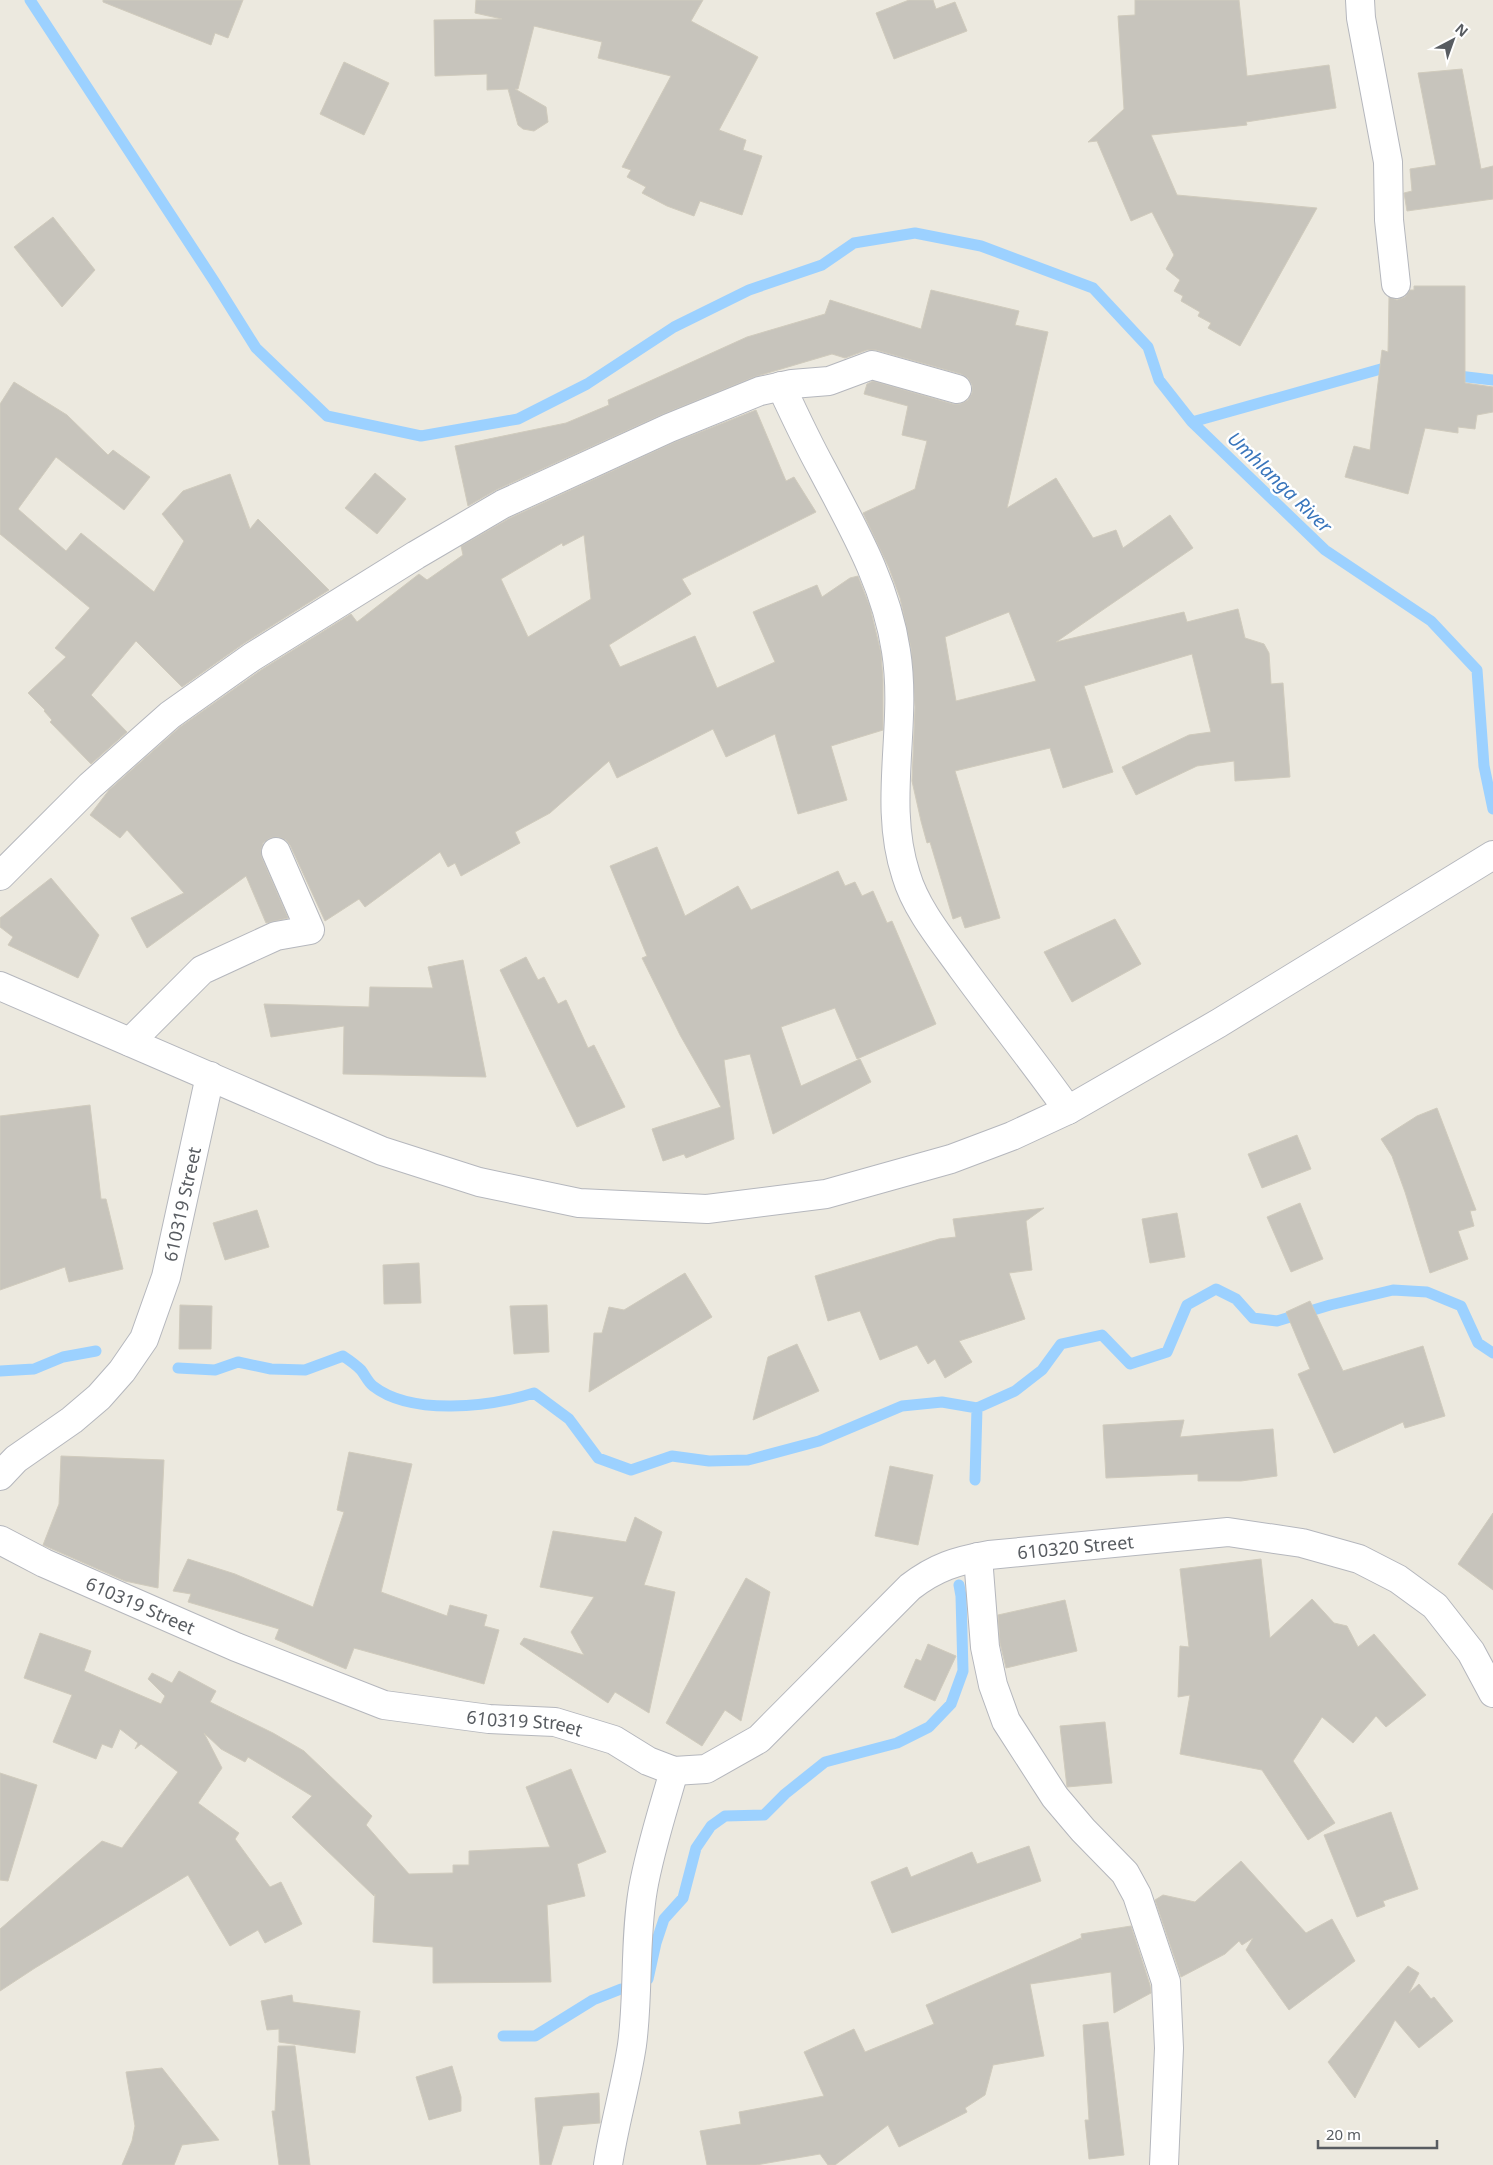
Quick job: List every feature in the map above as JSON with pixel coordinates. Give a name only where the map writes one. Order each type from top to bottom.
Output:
[{"type":"street","points":[[1360,0],[1361,18],[1388,162],[1389,220],[1396,284]]},
{"type":"street","points":[[0,876],[90,786],[170,715],[252,657],[503,504],[669,428],[760,392],[781,386],[828,381],[872,365],[957,389]]},
{"type":"street","points":[[781,386],[866,551],[888,607],[896,652],[901,702],[895,801],[898,844],[906,877],[924,913],[950,952],[1068,1110]]},
{"type":"street","points":[[130,1042],[202,970],[276,936],[310,930],[276,852]]},
{"type":"street","points":[[0,986],[382,1151],[479,1182],[579,1203],[706,1209],[826,1194],[950,1159],[1012,1136],[1068,1110],[1228,1018],[1493,855]]},
{"type":"street","name":"610319 Street","points":[[0,1476],[16,1459],[72,1420],[99,1397],[122,1371],[144,1339],[166,1278],[210,1076]]},
{"type":"street","name":"610320 Street","points":[[674,1771],[706,1769],[759,1738],[910,1588],[930,1572],[958,1560],[978,1557],[1228,1532],[1302,1543],[1359,1559],[1398,1579],[1435,1606],[1471,1652],[1493,1693]]},
{"type":"street","name":"610319 Street","points":[[0,1540],[44,1564],[227,1643],[384,1706],[489,1719],[555,1722],[614,1740],[648,1761],[674,1771]]},
{"type":"street","points":[[978,1557],[985,1647],[993,1685],[1006,1721],[1056,1797],[1083,1830],[1125,1873],[1137,1895],[1166,1982],[1169,2048],[1164,2165]]},
{"type":"street","points":[[608,2165],[632,2046],[638,1986],[639,1928],[643,1890],[653,1843],[674,1771]]},
{"type":"building","points":[[103,0],[243,0],[228,38],[215,33],[211,45],[103,2]]},
{"type":"building","points":[[476,0],[703,0],[691,21],[758,57],[719,130],[746,140],[743,150],[762,156],[742,215],[700,201],[694,216],[667,206],[642,193],[646,187],[627,177],[631,170],[622,167],[671,76],[598,58],[602,42],[534,26],[518,89],[515,89],[546,107],[548,122],[534,131],[523,129],[518,125],[508,89],[487,90],[487,74],[435,76],[434,20],[502,19],[475,13]]},
{"type":"building","points":[[909,0],[933,0],[936,9],[955,2],[967,31],[894,59],[876,13]]},
{"type":"building","points":[[1135,0],[1239,0],[1247,76],[1329,65],[1336,108],[1246,122],[1247,125],[1151,135],[1177,195],[1317,208],[1240,346],[1208,328],[1211,323],[1198,316],[1200,312],[1181,301],[1183,296],[1174,291],[1180,280],[1166,269],[1174,255],[1152,212],[1131,221],[1097,141],[1088,142],[1124,109],[1118,16],[1135,15]]},
{"type":"building","points":[[344,62],[389,83],[364,135],[320,114]]},
{"type":"building","points":[[1462,69],[1481,169],[1493,166],[1493,199],[1407,211],[1404,193],[1412,191],[1410,169],[1436,165],[1418,73]]},
{"type":"building","points":[[53,217],[95,270],[62,307],[14,247]]},
{"type":"building","points":[[1414,286],[1465,286],[1465,383],[1493,387],[1493,412],[1477,415],[1475,429],[1458,427],[1458,433],[1425,428],[1408,494],[1345,477],[1354,446],[1370,450],[1382,350],[1388,352],[1389,297],[1397,300],[1405,297],[1410,290],[1414,290]]},
{"type":"building","points":[[931,290],[1019,311],[1015,325],[1048,332],[1007,508],[1056,478],[1093,538],[1116,530],[1123,548],[1170,515],[1193,548],[1056,642],[1184,612],[1187,622],[1238,609],[1245,638],[1264,644],[1269,653],[1271,684],[1283,683],[1290,777],[1235,781],[1234,761],[1197,766],[1136,795],[1122,767],[1189,735],[1211,732],[1192,654],[1084,686],[1113,772],[1063,788],[1050,748],[955,771],[1000,918],[965,928],[961,916],[953,919],[930,842],[927,843],[921,821],[912,781],[915,707],[911,648],[900,598],[889,568],[863,513],[915,489],[927,441],[902,435],[908,406],[864,394],[867,384],[873,381],[953,404],[960,404],[968,400],[972,393],[972,385],[968,378],[961,374],[876,350],[867,350],[845,358],[832,354],[754,377],[663,414],[496,490],[468,506],[455,446],[566,423],[609,405],[608,400],[747,337],[825,314],[830,300],[921,329]],"holes":[[[1009,612],[1036,681],[956,701],[945,637]]]},
{"type":"building","points":[[14,382],[67,415],[108,455],[113,450],[150,477],[124,510],[56,457],[18,509],[66,551],[81,533],[154,592],[184,541],[162,514],[183,491],[230,474],[250,529],[258,519],[329,590],[243,644],[182,687],[136,641],[91,695],[127,732],[91,764],[50,722],[52,720],[45,710],[28,693],[66,657],[55,648],[90,608],[0,534],[0,404]]},
{"type":"building","points":[[756,410],[786,481],[794,477],[816,512],[682,579],[691,594],[609,645],[620,667],[695,636],[717,688],[775,662],[753,612],[817,585],[822,597],[850,578],[858,576],[870,607],[881,653],[883,730],[831,746],[847,800],[798,814],[775,734],[726,757],[713,729],[617,778],[609,761],[550,813],[515,832],[520,843],[461,876],[455,863],[448,867],[440,852],[365,907],[359,899],[325,921],[290,845],[286,840],[278,837],[270,838],[263,843],[261,850],[262,858],[288,918],[266,923],[246,876],[147,948],[131,918],[184,893],[127,830],[120,838],[90,815],[109,790],[180,727],[261,670],[351,614],[357,622],[419,574],[427,580],[463,555],[461,546],[510,518],[675,442]],"holes":[[[584,535],[591,599],[528,637],[501,579],[562,543],[563,546]]]},
{"type":"building","points":[[375,473],[406,499],[377,534],[345,508]]},
{"type":"building","points":[[657,847],[685,916],[738,886],[751,910],[838,871],[845,886],[855,882],[862,896],[873,891],[887,923],[892,921],[936,1024],[857,1059],[835,1008],[781,1027],[801,1086],[860,1059],[871,1082],[773,1134],[750,1054],[724,1060],[734,1139],[686,1158],[684,1154],[663,1161],[652,1129],[721,1107],[680,1035],[642,958],[647,956],[610,866]]},
{"type":"building","points":[[51,878],[99,935],[78,978],[8,945],[13,937],[0,927],[0,918]]},
{"type":"building","points":[[1115,919],[1141,964],[1072,1002],[1044,952]]},
{"type":"building","points":[[526,957],[538,980],[544,977],[558,1004],[566,1000],[588,1048],[594,1045],[625,1107],[577,1127],[500,970]]},
{"type":"building","points":[[463,960],[486,1077],[343,1074],[344,1026],[271,1037],[264,1004],[369,1007],[370,987],[433,988],[428,967]]},
{"type":"building","points":[[90,1105],[101,1199],[106,1199],[123,1269],[69,1282],[65,1267],[0,1290],[0,1116]]},
{"type":"building","points":[[1437,1108],[1476,1210],[1470,1211],[1474,1226],[1458,1231],[1468,1259],[1430,1273],[1392,1156],[1381,1139],[1417,1116]]},
{"type":"building","points":[[1297,1135],[1311,1169],[1262,1188],[1248,1154]]},
{"type":"building","points":[[1300,1203],[1323,1259],[1291,1272],[1267,1217]]},
{"type":"building","points":[[1044,1208],[1026,1221],[1032,1270],[1009,1273],[1025,1319],[959,1341],[972,1362],[945,1378],[935,1359],[928,1364],[917,1345],[880,1360],[860,1311],[828,1321],[815,1276],[939,1239],[956,1237],[953,1219]]},
{"type":"building","points":[[257,1210],[269,1247],[225,1260],[213,1223]]},
{"type":"building","points":[[1177,1213],[1185,1257],[1150,1263],[1142,1219]]},
{"type":"building","points":[[419,1263],[421,1303],[384,1304],[383,1265]]},
{"type":"building","points":[[685,1273],[712,1317],[589,1392],[594,1333],[602,1333],[609,1307],[624,1310]]},
{"type":"building","points":[[1310,1301],[1343,1371],[1423,1346],[1445,1416],[1405,1428],[1403,1422],[1334,1453],[1298,1374],[1310,1369],[1286,1312]]},
{"type":"building","points":[[180,1305],[212,1306],[211,1349],[179,1349]]},
{"type":"building","points":[[547,1305],[549,1352],[514,1354],[510,1306]]},
{"type":"building","points":[[797,1344],[819,1391],[753,1420],[768,1357]]},
{"type":"building","points":[[1184,1420],[1180,1437],[1273,1429],[1277,1476],[1241,1481],[1198,1481],[1198,1474],[1106,1478],[1103,1425]]},
{"type":"building","points":[[349,1452],[412,1464],[381,1592],[447,1616],[450,1605],[487,1615],[484,1626],[499,1630],[484,1684],[354,1648],[346,1669],[275,1639],[279,1629],[188,1602],[191,1594],[173,1591],[188,1559],[235,1574],[313,1607],[344,1512],[337,1510]]},
{"type":"building","points":[[61,1456],[164,1460],[158,1588],[125,1581],[43,1545],[59,1504]]},
{"type":"building","points":[[890,1466],[933,1475],[918,1545],[875,1536]]},
{"type":"building","points":[[1493,1513],[1493,1590],[1458,1564]]},
{"type":"building","points":[[635,1517],[662,1532],[644,1585],[675,1592],[649,1713],[615,1692],[608,1703],[520,1644],[524,1638],[584,1655],[571,1632],[594,1597],[540,1587],[553,1531],[626,1542]]},
{"type":"building","points":[[1261,1559],[1270,1638],[1312,1599],[1334,1623],[1347,1626],[1358,1647],[1374,1634],[1426,1695],[1386,1727],[1376,1716],[1353,1743],[1322,1717],[1293,1761],[1335,1823],[1308,1840],[1262,1770],[1180,1754],[1190,1695],[1178,1697],[1180,1646],[1189,1647],[1180,1569]]},
{"type":"building","points":[[746,1578],[770,1592],[741,1721],[725,1710],[702,1746],[666,1723]]},
{"type":"building","points":[[1065,1600],[1077,1651],[1006,1668],[1000,1643],[998,1615]]},
{"type":"building","points":[[40,1633],[91,1651],[84,1671],[161,1704],[165,1696],[148,1679],[152,1673],[172,1683],[179,1671],[216,1691],[210,1702],[273,1733],[304,1751],[372,1816],[366,1825],[409,1874],[453,1873],[453,1865],[469,1865],[469,1851],[550,1847],[526,1787],[571,1769],[606,1852],[577,1864],[585,1896],[547,1905],[551,1982],[433,1983],[433,1947],[373,1942],[375,1894],[374,1896],[292,1817],[312,1796],[248,1757],[245,1762],[221,1749],[204,1733],[222,1768],[198,1803],[239,1833],[235,1839],[270,1887],[281,1882],[302,1924],[265,1943],[258,1930],[230,1946],[188,1875],[0,1991],[0,1929],[102,1841],[122,1848],[178,1772],[141,1744],[135,1749],[138,1743],[120,1729],[112,1748],[102,1744],[96,1759],[53,1742],[72,1695],[24,1678]]},
{"type":"building","points":[[928,1644],[956,1656],[935,1701],[904,1687],[916,1659],[921,1661]]},
{"type":"building","points":[[1105,1722],[1112,1783],[1067,1787],[1060,1726]]},
{"type":"building","points":[[0,1773],[37,1785],[8,1881],[0,1880]]},
{"type":"building","points":[[1391,1812],[1418,1889],[1383,1901],[1385,1906],[1357,1917],[1324,1835]]},
{"type":"building","points":[[1029,1846],[1041,1881],[892,1933],[871,1882],[907,1867],[911,1877],[972,1852],[977,1864]]},
{"type":"building","points":[[1241,1861],[1306,1933],[1332,1919],[1355,1961],[1289,2010],[1246,1950],[1253,1938],[1242,1945],[1239,1941],[1225,1954],[1181,1977],[1155,1900],[1163,1895],[1195,1902]]},
{"type":"building","points":[[1131,1926],[1151,1993],[1114,2013],[1111,1972],[1030,1984],[1044,2056],[993,2065],[985,2095],[965,2108],[967,2112],[899,2147],[888,2125],[835,2165],[828,2165],[820,2154],[756,2165],[707,2165],[700,2131],[741,2124],[739,2112],[824,2096],[804,2052],[854,2029],[865,2052],[934,2024],[926,2005],[1081,1938],[1082,1940],[1081,1934]]},
{"type":"building","points":[[1408,1966],[1419,1973],[1409,1993],[1419,1984],[1431,1999],[1434,1997],[1453,2021],[1419,2048],[1395,2020],[1355,2098],[1328,2062]]},
{"type":"building","points":[[292,1995],[293,2002],[360,2011],[355,2053],[279,2042],[279,2029],[267,2030],[261,2001]]},
{"type":"building","points":[[1108,2022],[1124,2155],[1089,2159],[1085,2120],[1089,2120],[1083,2025]]},
{"type":"building","points":[[278,2046],[295,2046],[310,2165],[279,2165],[272,2111],[275,2111]]},
{"type":"building","points":[[452,2066],[461,2097],[461,2111],[429,2120],[416,2077]]},
{"type":"building","points":[[162,2068],[219,2140],[182,2145],[174,2165],[122,2165],[132,2141],[135,2126],[126,2072]]},
{"type":"building","points":[[599,2093],[600,2123],[563,2126],[551,2165],[540,2165],[535,2098]]},
{"type":"waterway","points":[[30,0],[256,348],[327,416],[421,436],[518,419],[587,384],[674,327],[749,290],[822,265],[854,243],[915,233],[981,246],[1093,288],[1148,347],[1159,380],[1192,422]]},
{"type":"waterway","name":"Umhlanga River","points":[[1395,368],[1388,367],[1192,422],[1325,550],[1431,621],[1477,670],[1484,766],[1493,809]]},
{"type":"waterway","name":"Umhlanga River","points":[[1450,375],[1493,380]]},
{"type":"waterway","points":[[178,1368],[215,1370],[238,1362],[271,1369],[305,1370],[343,1356],[361,1370],[373,1386],[389,1395],[408,1402],[429,1405],[474,1405],[534,1393],[569,1419],[598,1458],[631,1470],[672,1456],[709,1461],[748,1460],[819,1441],[902,1406],[942,1402],[977,1408],[1015,1391],[1042,1370],[1061,1344],[1102,1335],[1130,1364],[1167,1352],[1187,1305],[1216,1289],[1236,1299],[1253,1318],[1277,1321],[1330,1305],[1393,1290],[1427,1292],[1461,1306],[1478,1343],[1493,1353]]},
{"type":"waterway","points":[[0,1371],[34,1369],[63,1357],[96,1351]]},
{"type":"waterway","points":[[975,1480],[977,1408]]},
{"type":"waterway","points":[[648,1979],[656,1943],[664,1919],[683,1898],[696,1848],[711,1826],[725,1816],[764,1815],[785,1794],[825,1762],[897,1743],[929,1727],[951,1704],[963,1671],[959,1585]]},
{"type":"waterway","points":[[503,2036],[535,2036],[593,2000],[621,1989]]}]
